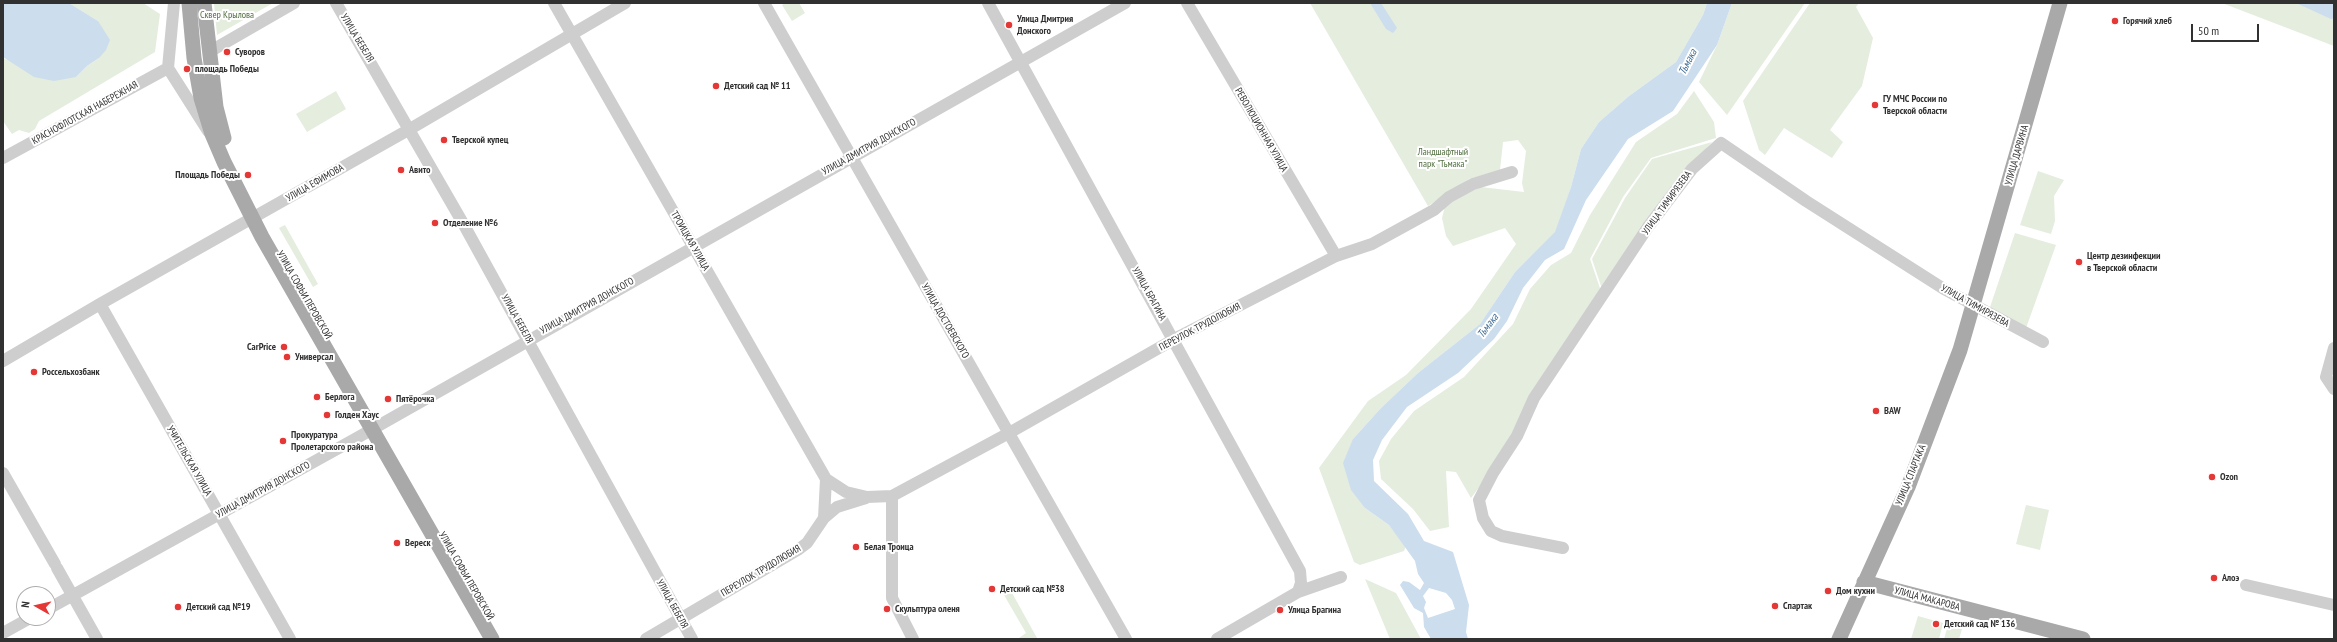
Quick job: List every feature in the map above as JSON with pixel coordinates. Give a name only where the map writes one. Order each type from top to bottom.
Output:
[{"type":"main road","points":[[189,3],[197,78],[211,114]]},
{"type":"main road","points":[[204,3],[209,52],[211,114]]},
{"type":"main road","name":"УЛИЦА ДАРВИНА","points":[[1974,306],[2060,3]]},
{"type":"main road","points":[[192,41],[200,50],[209,52]]},
{"type":"main road","name":"УЛИЦА СОФЬИ ПЕРОВСКОЙ","points":[[211,114],[216,144],[492,639]]},
{"type":"main road","name":"УЛИЦА СОФЬИ ПЕРОВСКОЙ","points":[[211,114],[255,216]]},
{"type":"main road","name":"УЛИЦА СПАРТАКА","points":[[1839,639],[1908,487],[1974,306]]},
{"type":"main road","name":"УЛИЦА СОФЬИ ПЕРОВСКОЙ","points":[[374,427],[502,639]]},
{"type":"main road","name":"УЛИЦА МАКАРОВА","points":[[1864,582],[2084,639]]},
{"type":"street","points":[[174,3],[168,68],[216,144]]},
{"type":"street","points":[[209,52],[294,3]]},
{"type":"street","name":"УЛИЦА БЕБЕЛЯ","points":[[336,3],[410,129],[692,639]]},
{"type":"street","name":"ТРОИЦКАЯ УЛИЦА","points":[[554,3],[826,479],[846,492],[867,497],[892,496]]},
{"type":"street","name":"УЛИЦА ЕФИМОВА","points":[[3,361],[100,304],[410,129],[625,3]]},
{"type":"street","name":"УЛИЦА ДОСТОЕВСКОГО","points":[[764,3],[1126,639]]},
{"type":"street","name":"УЛИЦА БРАГИНА","points":[[988,3],[1299,569],[1302,579],[1299,590]]},
{"type":"street","name":"УЛИЦА ДМИТРИЯ ДОНСКОГО","points":[[56,604],[374,427],[1125,3]]},
{"type":"street","name":"РЕВОЛЮЦИОННАЯ УЛИЦА","points":[[1187,3],[1336,256]]},
{"type":"street","name":"КРАСНОФЛОТСКАЯ НАБЕРЕЖНАЯ","points":[[3,158],[168,68]]},
{"type":"street","name":"УЛИЦА ТИМИРЯЗЕВА","points":[[1563,548],[1502,536],[1491,531],[1483,518],[1479,500],[1493,473],[1516,436],[1534,398],[1648,227],[1692,169],[1721,143],[1806,201],[1974,306],[2043,342]]},
{"type":"street","name":"ПЕРЕУЛОК ТРУДОЛЮБИЯ","points":[[892,496],[1009,433],[1174,340],[1336,256],[1372,244],[1434,210],[1449,197],[1473,184],[1512,172]]},
{"type":"street","name":"УЧИТЕЛЬСКАЯ УЛИЦА","points":[[100,304],[290,639]]},
{"type":"street","points":[[2334,348],[2326,377],[2334,389]]},
{"type":"street","points":[[3,473],[97,639]]},
{"type":"street","points":[[824,518],[826,479]]},
{"type":"street","points":[[892,496],[892,598],[913,639]]},
{"type":"street","name":"ПЕРЕУЛОК ТРУДОЛЮБИЯ","points":[[646,639],[808,543],[824,518],[837,506],[867,497]]},
{"type":"street","points":[[1217,639],[1299,590],[1341,577]]},
{"type":"street","points":[[2246,586],[2334,605]]},
{"type":"street","points":[[3,633],[16,626]]},
{"type":"green space","points":[[69,3],[143,3],[160,14],[155,52],[39,121],[35,129],[29,133],[19,130],[12,134],[3,121],[3,57],[5,59],[76,77],[87,66],[99,58],[98,21]]},
{"type":"green space","name":"Сквер Крылова","points":[[214,3],[273,3],[217,35]]},
{"type":"green space","points":[[785,3],[799,3],[805,13],[792,21],[782,5]]},
{"type":"green space","name":"Ландшафтный парк \"Тьмака\"","points":[[1310,3],[1707,3],[1703,15],[1676,62],[1629,96],[1599,122],[1581,149],[1571,187],[1556,232],[1515,272],[1480,324],[1418,373],[1381,408],[1353,439],[1365,508],[1389,525],[1406,546],[1404,551],[1360,565],[1354,562],[1319,468],[1368,401],[1406,375],[1471,309],[1516,244],[1505,228],[1453,246],[1446,236],[1442,218],[1445,206],[1453,199],[1481,187],[1524,192],[1522,183],[1526,151],[1518,140],[1503,142],[1500,170],[1469,179],[1428,206]]},
{"type":"green space","points":[[1732,3],[1805,3],[1727,115],[1699,82],[1717,45]]},
{"type":"green space","points":[[1810,3],[1859,3],[1856,7],[1873,38],[1862,86],[1830,130],[1843,142],[1832,158],[1784,128],[1765,155],[1759,150],[1743,101]]},
{"type":"green space","points":[[2222,3],[2334,3],[2334,46],[2235,8]]},
{"type":"green space","points":[[336,91],[346,109],[307,132],[296,114]]},
{"type":"green space","points":[[1694,91],[1714,122],[1716,138],[1651,158],[1623,197],[1590,259],[1602,294],[1490,473],[1471,498],[1456,472],[1446,471],[1449,527],[1430,531],[1413,509],[1381,479],[1379,461],[1391,439],[1414,411],[1464,377],[1513,324],[1530,289],[1551,265],[1571,253],[1590,215],[1636,142],[1677,114]]},
{"type":"green space","points":[[1712,142],[1673,187],[1603,292],[1592,259],[1625,198],[1652,159]]},
{"type":"green space","points":[[2038,171],[2064,180],[2054,196],[2055,221],[2051,234],[2020,225]]},
{"type":"green space","points":[[285,225],[318,284],[313,287],[279,228]]},
{"type":"green space","points":[[2015,233],[2056,245],[2026,328],[1989,310]]},
{"type":"green space","points":[[2026,505],[2049,510],[2040,550],[2016,544]]},
{"type":"green space","points":[[1365,579],[1396,593],[1421,639],[1390,639]]},
{"type":"green space","points":[[1011,591],[1037,638],[1036,639],[1019,638],[1026,633],[1004,595]]},
{"type":"green space","points":[[1918,616],[1943,623],[1939,639],[1911,639]]},
{"type":"green space","points":[[1948,625],[1962,629],[1959,639],[1944,639]]},
{"type":"water","points":[[3,3],[69,3],[98,21],[110,40],[106,50],[99,58],[87,66],[76,77],[54,81],[34,77],[3,57]]},
{"type":"water","points":[[1370,3],[1381,3],[1397,28],[1393,33],[1386,29]]},
{"type":"water","name":"Тьмака","points":[[1707,3],[1732,3],[1717,45],[1673,111],[1628,139],[1586,200],[1564,249],[1545,260],[1523,288],[1507,321],[1494,339],[1458,373],[1407,407],[1382,440],[1373,460],[1374,481],[1408,514],[1424,541],[1453,552],[1469,605],[1466,632],[1468,639],[1431,639],[1424,627],[1423,613],[1414,608],[1400,585],[1403,581],[1409,582],[1420,590],[1424,583],[1418,574],[1415,561],[1389,525],[1365,508],[1351,490],[1343,463],[1353,439],[1381,408],[1418,373],[1480,324],[1515,272],[1555,232],[1571,187],[1581,149],[1599,122],[1629,96],[1676,62],[1703,15]],"holes":[[[1429,588],[1446,593],[1452,600],[1455,609],[1428,618],[1424,608],[1426,602],[1423,596]]]},
{"type":"water","points":[[2296,3],[2334,3],[2334,18],[2331,19]]},
{"type":"place","name":"Горячий хлеб","points":[[2115,21]]},
{"type":"place","name":"Улица Дмитрия Донского","points":[[1009,25]]},
{"type":"place","name":"Суворов","points":[[227,52]]},
{"type":"place","name":"площадь Победы","points":[[187,69]]},
{"type":"place","name":"Детский сад № 11","points":[[716,86]]},
{"type":"place","name":"ГУ МЧС России по Тверской области","points":[[1875,105]]},
{"type":"place","name":"Тверской купец","points":[[444,140]]},
{"type":"place","name":"Авито","points":[[401,170]]},
{"type":"place","name":"Площадь Победы","points":[[248,175]]},
{"type":"place","name":"Отделение №6","points":[[435,223]]},
{"type":"place","name":"Центр дезинфекции в Тверской области","points":[[2079,262]]},
{"type":"place","name":"CarPrice","points":[[284,347]]},
{"type":"place","name":"Универсал","points":[[287,357]]},
{"type":"place","name":"Россельхозбанк","points":[[34,372]]},
{"type":"place","name":"Берлога","points":[[317,397]]},
{"type":"place","name":"Пятёрочка","points":[[388,399]]},
{"type":"place","name":"BAW","points":[[1876,411]]},
{"type":"place","name":"Голден Хаус","points":[[327,415]]},
{"type":"place","name":"Прокуратура Пролетарского района","points":[[283,441]]},
{"type":"place","name":"Ozon","points":[[2212,477]]},
{"type":"place","name":"Вереск","points":[[397,543]]},
{"type":"place","name":"Белая Троица","points":[[856,547]]},
{"type":"place","name":"Алоэ","points":[[2214,578]]},
{"type":"place","name":"Детский сад №38","points":[[992,589]]},
{"type":"place","name":"Дом кухни","points":[[1828,591]]},
{"type":"place","name":"Спартак","points":[[1775,606]]},
{"type":"place","name":"Детский сад №19","points":[[178,607]]},
{"type":"place","name":"Скульптура оленя","points":[[887,609]]},
{"type":"place","name":"Улица Брагина","points":[[1280,610]]},
{"type":"place","name":"Детский сад № 136","points":[[1936,624]]}]
